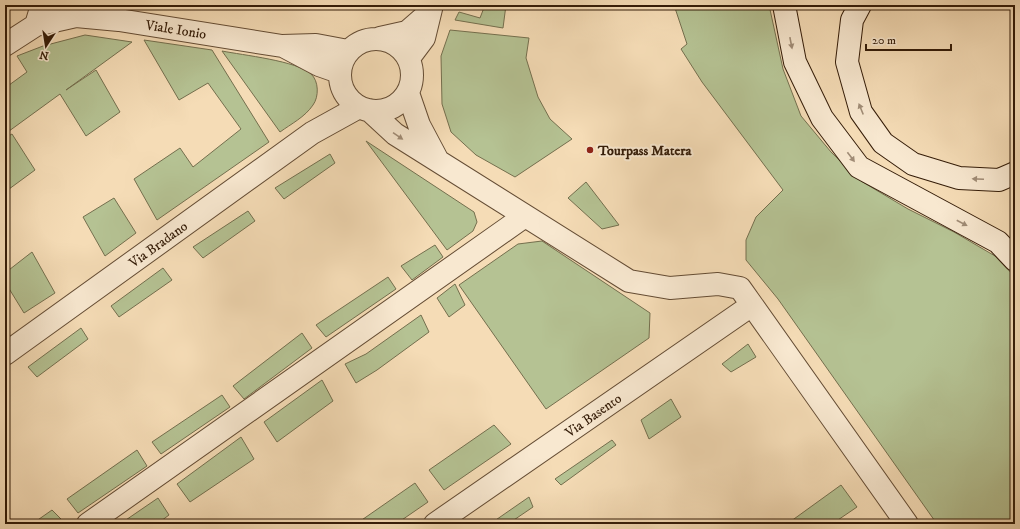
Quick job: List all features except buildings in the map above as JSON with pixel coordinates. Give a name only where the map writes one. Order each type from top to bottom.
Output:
[{"type":"street","points":[[784,5],[795,62],[822,118],[859,167],[998,242],[1015,260]]},
{"type":"street","points":[[860,5],[852,20],[847,62],[861,112],[883,143],[913,164],[959,178],[999,180],[1015,173]]},
{"type":"street","points":[[431,9],[407,32],[380,38],[367,39],[356,44],[348,51],[342,61],[339,72],[340,84],[358,104],[395,134],[630,281],[670,288],[718,284],[740,288],[907,524]]},
{"type":"street","points":[[409,58],[424,38],[431,9]]},
{"type":"street","name":"Viale Ionio","points":[[5,45],[39,15],[76,16],[119,20],[282,46],[316,44],[348,51]]},
{"type":"street","points":[[358,104],[380,111],[391,108],[401,102],[408,93],[412,82],[412,70],[409,58],[402,48],[391,41],[380,38]]},
{"type":"street","name":"Viale Ionio","points":[[282,46],[319,65],[339,72]]},
{"type":"street","points":[[408,93],[419,124],[437,159]]},
{"type":"street","name":"Via Bradano","points":[[5,354],[312,133],[358,104]]},
{"type":"street","points":[[88,524],[525,216]]},
{"type":"street","name":"Via Basento","points":[[435,524],[752,305]]},
{"type":"green space","points":[[485,5],[506,5],[503,28],[455,20],[459,12],[480,18]]},
{"type":"green space","points":[[674,5],[769,5],[783,69],[801,116],[831,152],[861,181],[908,209],[954,232],[995,256],[1015,277],[1015,524],[937,524],[778,299],[746,260],[746,240],[756,217],[783,190],[702,82],[681,49],[687,44]]},
{"type":"green space","points":[[450,30],[529,38],[526,58],[538,97],[550,119],[572,139],[515,177],[476,155],[451,132],[442,104],[441,56]]},
{"type":"green space","points":[[85,35],[132,42],[66,90],[96,70],[120,112],[86,136],[60,94],[5,134],[5,88],[27,72],[17,56],[43,46]]},
{"type":"green space","points":[[144,40],[212,50],[269,142],[157,220],[134,179],[180,148],[193,167],[241,129],[208,83],[179,100]]},
{"type":"green space","points":[[222,51],[282,62],[304,69],[314,77],[316,81],[317,94],[315,102],[302,117],[280,132]]},
{"type":"green space","points":[[12,134],[35,170],[5,192],[5,138]]},
{"type":"green space","points":[[366,141],[474,212],[477,222],[473,231],[447,250]]},
{"type":"green space","points":[[330,154],[335,163],[284,199],[275,188]]},
{"type":"green space","points":[[586,182],[619,225],[602,229],[568,198]]},
{"type":"green space","points":[[114,198],[136,233],[105,256],[83,217]]},
{"type":"green space","points":[[248,211],[255,221],[203,258],[193,247]]},
{"type":"green space","points":[[542,241],[650,313],[649,338],[546,409],[459,285],[518,244]]},
{"type":"green space","points":[[435,245],[443,257],[412,280],[401,266]]},
{"type":"green space","points":[[32,252],[55,293],[24,313],[5,282],[5,273]]},
{"type":"green space","points":[[163,268],[172,280],[119,317],[111,306]]},
{"type":"green space","points":[[388,277],[396,289],[326,337],[316,325]]},
{"type":"green space","points":[[455,284],[465,305],[449,317],[437,298]]},
{"type":"green space","points":[[421,315],[429,332],[377,370],[356,383],[345,364],[366,354]]},
{"type":"green space","points":[[81,328],[88,339],[37,377],[28,367]]},
{"type":"green space","points":[[302,333],[312,348],[244,399],[233,386]]},
{"type":"green space","points":[[748,344],[756,357],[731,372],[722,364]]},
{"type":"green space","points":[[322,380],[333,401],[277,442],[264,422]]},
{"type":"green space","points":[[222,395],[230,407],[161,454],[152,442]]},
{"type":"green space","points":[[671,399],[681,417],[649,439],[641,420]]},
{"type":"green space","points":[[494,425],[511,444],[444,490],[429,470]]},
{"type":"green space","points":[[241,437],[254,459],[190,502],[177,484]]},
{"type":"green space","points":[[612,440],[616,445],[561,485],[555,479]]},
{"type":"green space","points":[[137,450],[147,466],[78,513],[67,499]]},
{"type":"green space","points":[[415,483],[428,502],[396,524],[356,524]]},
{"type":"green space","points":[[841,485],[857,507],[832,524],[787,524]]},
{"type":"green space","points":[[529,497],[533,507],[508,524],[490,524]]},
{"type":"green space","points":[[158,498],[169,515],[157,524],[120,524]]},
{"type":"green space","points":[[52,510],[65,523],[32,524]]},
{"type":"place","name":"Tourpass Matera","points":[[590,150]]}]
